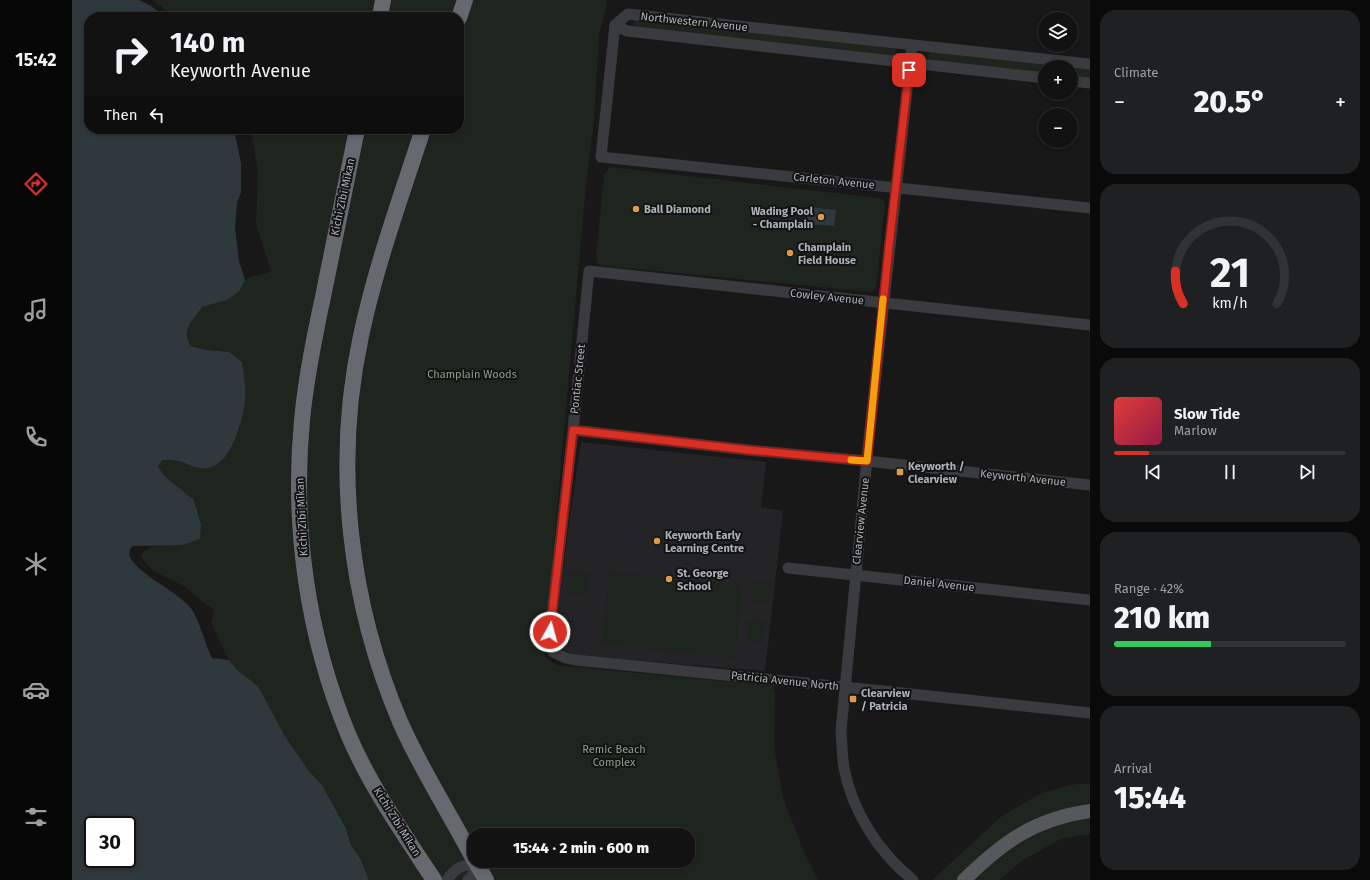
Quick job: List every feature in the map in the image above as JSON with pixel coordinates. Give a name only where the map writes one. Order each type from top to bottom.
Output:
[{"type":"highway","points":[[381,12],[383,0]]},
{"type":"highway","points":[[461,12],[465,0]]},
{"type":"highway","name":"Kichi Zībī Mīkan","points":[[356,134],[319,316],[304,399],[298,490],[302,550],[308,595],[317,634],[328,676],[348,733],[365,769],[386,806],[434,880]]},
{"type":"highway","points":[[421,134],[375,280],[358,352],[352,387],[348,435],[349,507],[358,582],[380,669],[401,723],[416,756],[467,848]]},
{"type":"highway","points":[[479,868],[486,880]]},
{"type":"main road","points":[[964,880],[1001,847],[1029,829],[1064,816],[1090,811]]},
{"type":"street","name":"Northwestern Avenue","points":[[1038,77],[627,31],[615,25],[628,14],[1090,64]]},
{"type":"street","name":"Carleton Avenue","points":[[615,25],[601,157],[1090,208]]},
{"type":"street","name":"Clearview Avenue","points":[[912,45],[883,303],[841,726],[842,756],[846,778],[853,799],[869,830],[882,848],[894,864],[913,880]]},
{"type":"street","points":[[1078,82],[1090,83]]},
{"type":"street","name":"Cowley Avenue","points":[[589,271],[1090,325]]},
{"type":"street","name":"Pontiac Street","points":[[554,652],[550,641],[550,632],[589,271]]},
{"type":"street","name":"Keyworth Avenue","points":[[573,430],[748,450],[1090,485]]},
{"type":"street","name":"Daniel Avenue","points":[[788,568],[1090,600]]},
{"type":"street","name":"Patricia Avenue North","points":[[554,652],[566,658],[575,660],[1090,713]]},
{"type":"street","points":[[447,880],[456,869],[467,864]]},
{"type":"street","points":[[468,880],[474,873],[474,868]]},
{"type":"shaded area","points":[[72,0],[139,0],[159,12],[84,12],[84,134],[235,134],[241,164],[241,192],[237,203],[235,228],[239,261],[245,280],[239,292],[227,300],[202,307],[189,326],[187,335],[191,346],[206,350],[229,352],[242,362],[245,382],[245,402],[241,420],[234,441],[229,450],[223,459],[216,465],[208,468],[201,468],[178,461],[163,460],[158,466],[167,478],[194,500],[201,524],[200,539],[182,545],[133,546],[130,549],[129,555],[140,569],[183,600],[190,607],[212,658],[229,660],[237,670],[258,686],[286,738],[309,771],[322,785],[346,828],[350,843],[361,860],[369,880],[72,880]]},
{"type":"shaded area","name":"Wading Pool - Champlain","points":[[809,207],[836,210],[834,226],[807,224]]},
{"type":"shaded area","name":"St. George School","points":[[581,442],[766,462],[761,507],[783,511],[765,671],[582,656],[560,648],[556,629],[568,530]]},
{"type":"green space","points":[[153,0],[606,0],[606,8],[599,35],[594,120],[585,196],[544,656],[556,665],[774,686],[774,746],[783,798],[799,841],[818,880],[369,880],[361,860],[350,843],[346,827],[322,785],[309,771],[286,738],[258,686],[237,670],[229,660],[211,623],[214,610],[183,586],[150,568],[141,556],[149,548],[154,546],[182,545],[201,524],[194,500],[167,478],[158,466],[163,460],[177,461],[195,467],[208,468],[221,462],[232,446],[240,427],[229,352],[206,350],[191,346],[187,335],[189,326],[202,307],[227,300],[239,292],[245,280],[250,277],[271,272],[256,224],[258,172],[252,134],[464,134],[464,12],[168,12]]},
{"type":"green space","points":[[635,19],[893,46],[896,50],[895,55],[892,58],[632,27]]},
{"type":"green space","points":[[931,51],[1038,62],[1038,72],[930,61],[926,56]]},
{"type":"green space","points":[[1078,67],[1090,68],[1090,78],[1078,77]]},
{"type":"green space","points":[[610,167],[878,198],[883,200],[885,204],[876,289],[872,292],[604,266],[598,264],[596,256],[604,175]]},
{"type":"green space","points":[[571,571],[589,574],[586,596],[568,593]]},
{"type":"green space","points":[[609,572],[742,586],[735,658],[602,644]]},
{"type":"green space","points":[[755,580],[771,582],[769,603],[752,601]]},
{"type":"green space","points":[[748,620],[765,622],[762,642],[746,640]]},
{"type":"green space","points":[[1076,784],[1090,784],[1090,834],[1060,839],[1022,861],[999,880],[932,880],[1003,815],[1044,792]]},
{"type":"slow traffic","points":[[851,460],[867,461],[883,299]]},
{"type":"place","name":"Ball Diamond","points":[[636,209]]},
{"type":"place","name":"Wading Pool - Champlain","points":[[821,217]]},
{"type":"place","name":"Champlain Field House","points":[[790,253]]},
{"type":"place","name":"Keyworth / Clearview","points":[[900,472]]},
{"type":"place","name":"Keyworth Early Learning Centre","points":[[657,541]]},
{"type":"place","name":"St. George School","points":[[669,579]]},
{"type":"place","name":"Clearview / Patricia","points":[[853,699]]},
{"type":"route","points":[[550,632],[573,430],[748,450],[867,461],[896,179],[909,70]]},
{"type":"park label","name":"Champlain Woods","points":[[472,374]]},
{"type":"park label","name":"Remic Beach Complex","points":[[614,755]]}]
